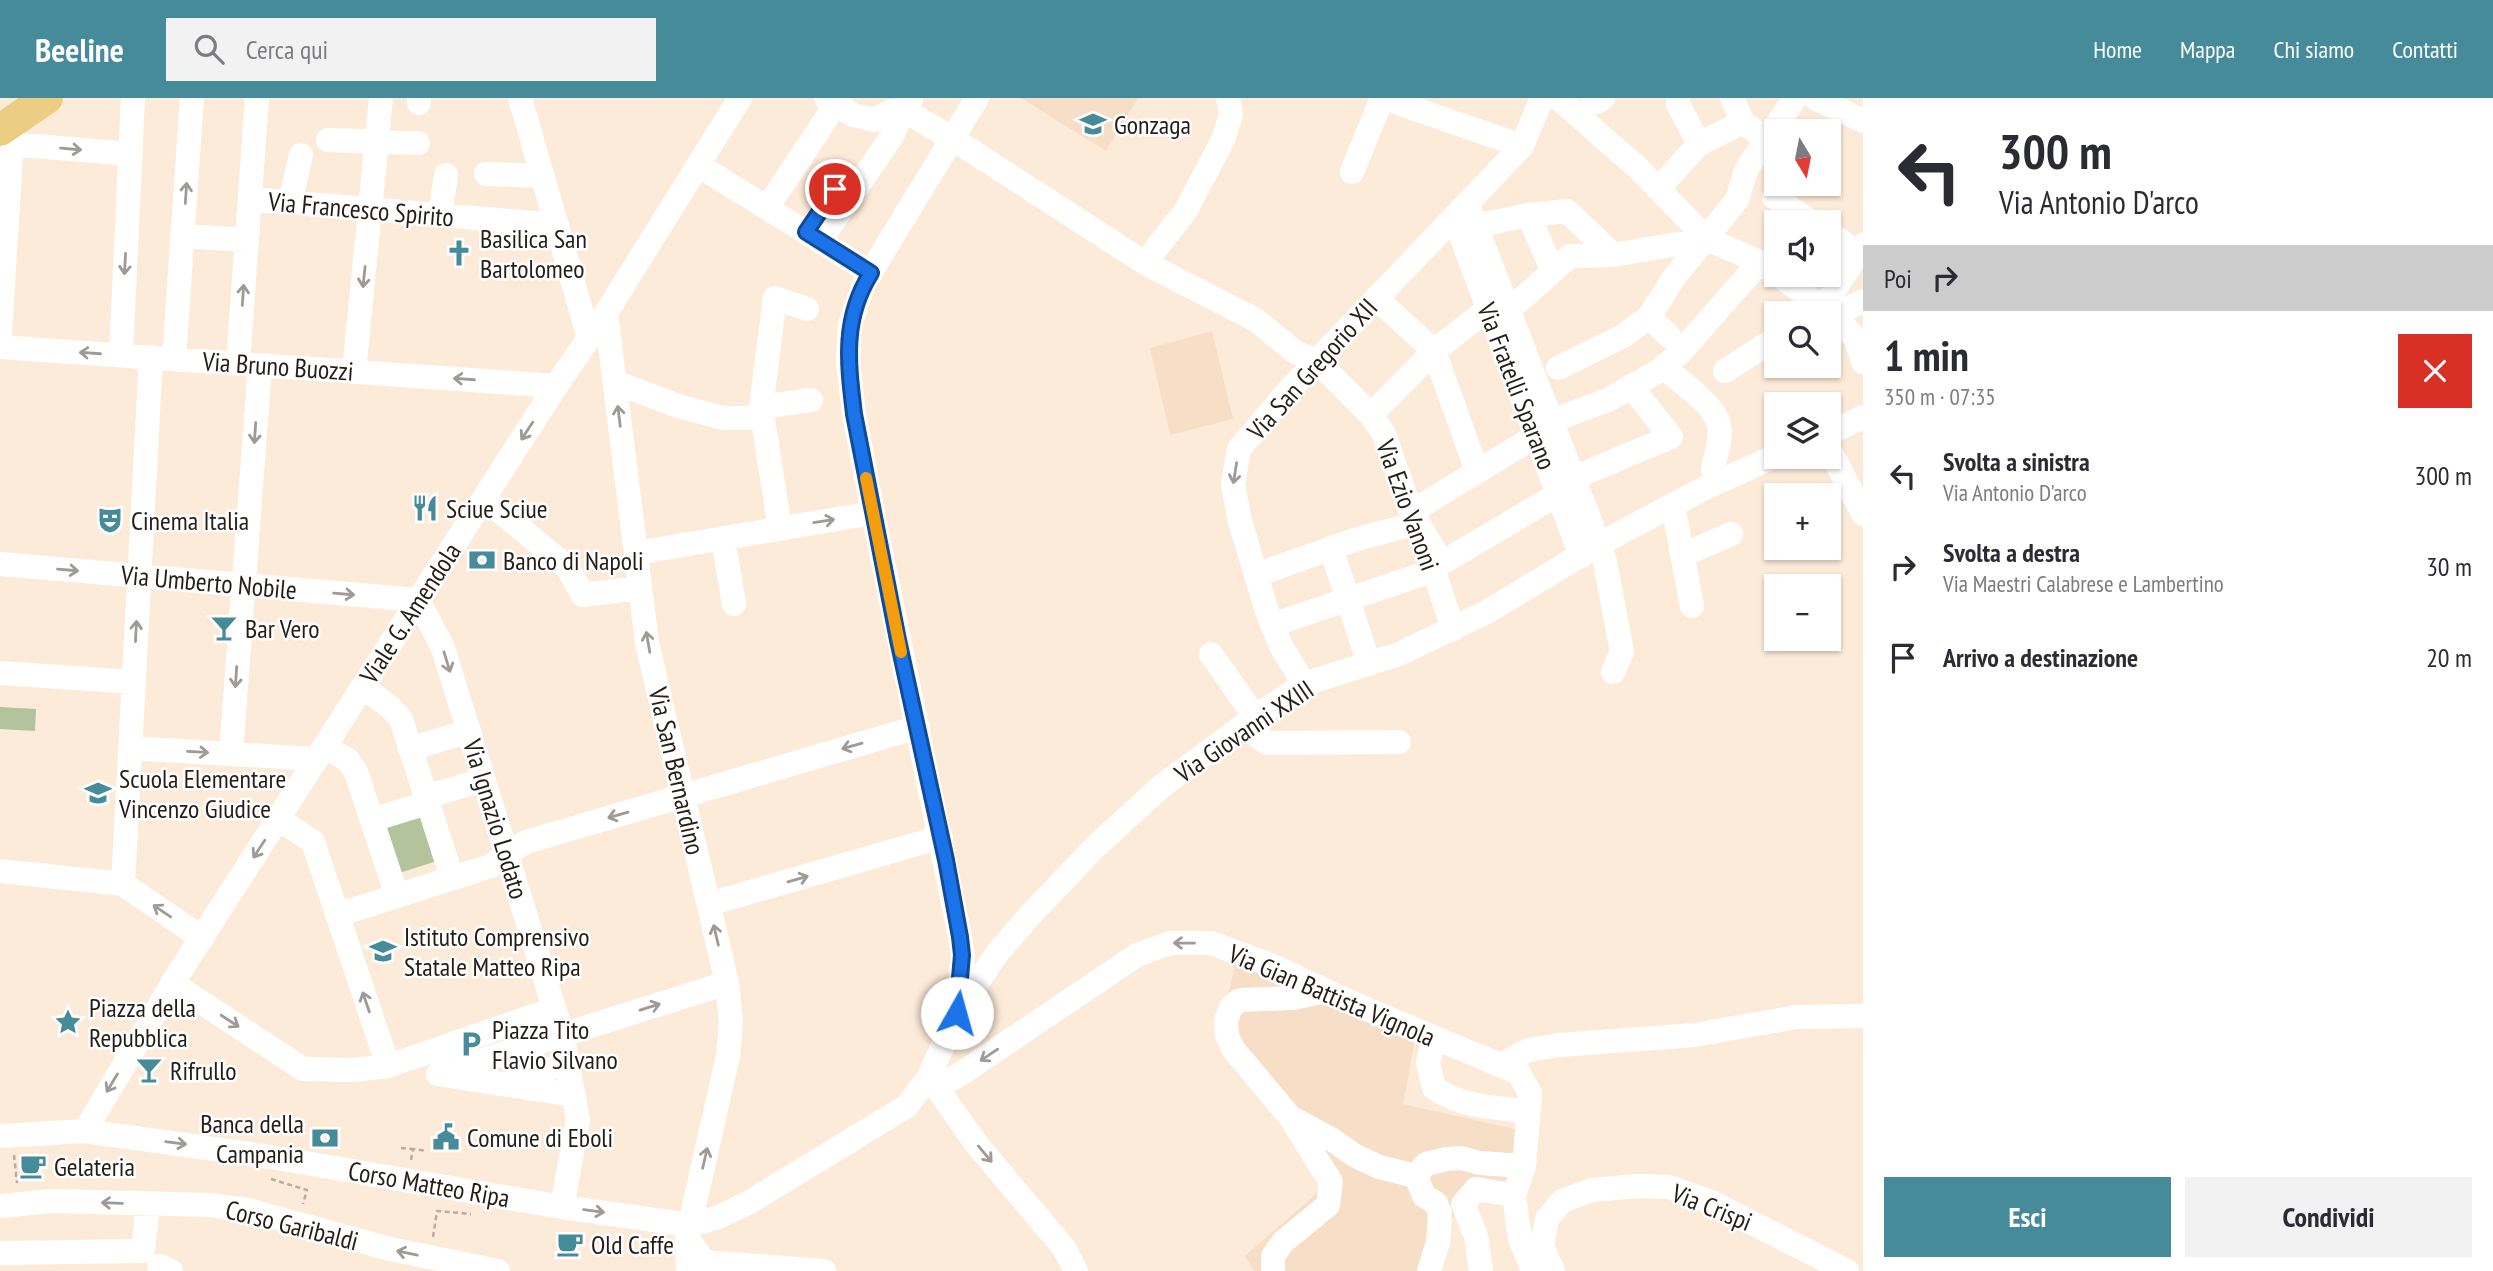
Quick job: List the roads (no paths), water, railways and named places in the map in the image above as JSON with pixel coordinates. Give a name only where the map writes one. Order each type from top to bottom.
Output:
[{"type":"main road","points":[[5,130],[47,98]]},
{"type":"street","points":[[121,355],[133,98]]},
{"type":"street","points":[[123,884],[139,576],[162,358],[183,236],[192,98]]},
{"type":"street","points":[[231,754],[243,585],[249,364],[247,240],[257,98]]},
{"type":"street","points":[[354,372],[381,98]]},
{"type":"street","points":[[520,98],[589,338]]},
{"type":"street","name":"Viale G. Amendola","points":[[85,1130],[173,983],[556,386],[606,313],[740,98]]},
{"type":"street","points":[[957,1013],[962,972],[941,837],[873,513],[854,414],[848,361],[850,325],[864,283],[977,98]]},
{"type":"street","points":[[1353,172],[1383,98],[1522,146]]},
{"type":"street","name":"Via San Gregorio XII","points":[[1304,684],[1282,648],[1272,625],[1238,518],[1233,483],[1240,449],[1317,360],[1376,298],[1465,215],[1522,146],[1542,98]]},
{"type":"street","points":[[1558,98],[1639,169],[1707,239],[1759,262],[1810,301]]},
{"type":"street","points":[[1593,98],[1597,102],[1603,98]]},
{"type":"street","points":[[1678,98],[1678,104],[1699,144]]},
{"type":"street","points":[[1732,98],[1743,122],[1764,138]]},
{"type":"street","points":[[1780,119],[1795,98]]},
{"type":"street","points":[[1815,98],[1863,121]]},
{"type":"street","points":[[767,208],[834,100],[852,115],[874,120],[897,105]]},
{"type":"street","points":[[813,236],[892,136],[897,105]]},
{"type":"street","name":"Via Ezio Vanoni","points":[[897,105],[1144,263],[1256,320],[1295,352],[1317,360],[1371,415],[1384,434],[1453,629]]},
{"type":"street","points":[[1144,263],[1186,210],[1223,140],[1229,106]]},
{"type":"street","points":[[1658,189],[1699,144],[1743,122]]},
{"type":"street","points":[[0,334],[5,130],[131,154]]},
{"type":"street","points":[[328,140],[418,143]]},
{"type":"street","points":[[1558,368],[1623,336],[1649,317],[1675,276],[1737,200],[1746,170],[1764,141]]},
{"type":"street","points":[[290,202],[301,155]]},
{"type":"street","points":[[698,165],[871,273]]},
{"type":"street","points":[[486,174],[542,176]]},
{"type":"street","points":[[440,215],[446,176]]},
{"type":"street","points":[[1774,197],[1794,210]]},
{"type":"street","name":"Via Francesco Spirito","points":[[250,199],[556,225]]},
{"type":"street","points":[[1465,215],[1528,215],[1567,211],[1613,255]]},
{"type":"street","name":"Via Fratelli Sparano","points":[[1465,215],[1498,310],[1566,486],[1591,542],[1605,562],[1622,652],[1613,672]]},
{"type":"street","points":[[1528,215],[1553,271]]},
{"type":"street","points":[[183,236],[247,240]]},
{"type":"street","points":[[1371,415],[1434,351],[1498,310],[1570,256],[1613,255],[1707,239]]},
{"type":"street","points":[[1830,301],[1861,249],[1841,239]]},
{"type":"street","points":[[1256,575],[1415,517],[1477,471],[1544,429],[1608,400],[1663,367],[1678,355],[1759,262]]},
{"type":"street","points":[[780,528],[761,407],[775,298],[807,309]]},
{"type":"street","points":[[1376,298],[1434,351],[1477,471]]},
{"type":"street","points":[[1841,307],[1863,301]]},
{"type":"street","name":"Via San Bernardino","points":[[606,313],[647,643],[727,983],[731,1022],[728,1056],[688,1231],[688,1271]]},
{"type":"street","points":[[1649,317],[1669,336]]},
{"type":"street","points":[[1841,326],[1856,339],[1863,362]]},
{"type":"street","points":[[1725,371],[1764,346]]},
{"type":"street","name":"Via Bruno Buozzi","points":[[0,347],[556,386]]},
{"type":"street","points":[[1663,367],[1708,407],[1719,422],[1718,447],[1713,469]]},
{"type":"street","points":[[615,382],[678,407],[723,418],[755,418],[761,407]]},
{"type":"street","points":[[1415,517],[1441,563],[1566,486],[1671,437],[1631,386]]},
{"type":"street","points":[[761,407],[811,400]]},
{"type":"street","points":[[1841,427],[1863,417]]},
{"type":"street","name":"Via Giovanni XXIII","points":[[937,1088],[957,1013],[993,959],[1096,846],[1162,786],[1304,684],[1399,654],[1453,629],[1487,612],[1591,542],[1764,462]]},
{"type":"street","points":[[1839,469],[1863,514]]},
{"type":"street","points":[[484,498],[567,567],[583,595],[640,588]]},
{"type":"street","points":[[1673,505],[1692,606]]},
{"type":"street","points":[[636,553],[873,513]]},
{"type":"street","points":[[1682,555],[1731,534]]},
{"type":"street","points":[[723,538],[734,604]]},
{"type":"street","points":[[1331,548],[1368,664]]},
{"type":"street","name":"Via Umberto Nobile","points":[[0,564],[418,600]]},
{"type":"street","points":[[1272,625],[1432,571]]},
{"type":"street","name":"Via Ignazio Lodato","points":[[418,600],[443,648],[562,1034],[578,1120],[562,1207]]},
{"type":"street","points":[[1211,654],[1250,722],[1267,743],[1399,742]]},
{"type":"street","points":[[0,673],[134,682]]},
{"type":"street","points":[[363,687],[401,719],[452,878]]},
{"type":"street","points":[[337,915],[491,866],[526,842],[918,727]]},
{"type":"street","points":[[410,748],[469,731]]},
{"type":"street","points":[[130,748],[231,754],[321,753],[348,760],[356,772],[397,896]]},
{"type":"street","points":[[372,820],[484,780]]},
{"type":"street","points":[[279,819],[313,842],[387,1066]]},
{"type":"street","points":[[709,904],[900,856],[941,837]]},
{"type":"street","points":[[0,871],[123,884],[202,938]]},
{"type":"street","points":[[954,928],[975,948],[993,959]]},
{"type":"street","name":"Via Gian Battista Vignola","points":[[688,1231],[748,1203],[959,1075],[1137,955],[1170,943],[1211,943],[1268,964],[1434,1038],[1502,1064]]},
{"type":"street","points":[[962,972],[993,959]]},
{"type":"street","points":[[173,983],[303,1069],[353,1070],[387,1066],[554,1009]]},
{"type":"street","points":[[438,1074],[727,983]]},
{"type":"street","points":[[1273,1271],[1273,1256],[1283,1242],[1328,1205],[1331,1182],[1290,1117],[1234,1050],[1227,1036],[1226,1021],[1231,1007],[1240,1000],[1293,998],[1327,991]]},
{"type":"street","points":[[1502,1064],[1528,1050],[1559,1045],[1695,1035],[1796,1017],[1863,1016]]},
{"type":"street","points":[[1434,1038],[1428,1063],[1434,1088],[1451,1100],[1528,1111]]},
{"type":"street","points":[[504,1084],[567,1063]]},
{"type":"street","points":[[1502,1064],[1519,1073],[1530,1094],[1524,1166],[1514,1195],[1520,1238],[1533,1271]]},
{"type":"street","points":[[387,1066],[573,1095]]},
{"type":"street","points":[[937,1088],[978,1146],[1064,1248],[1076,1271]]},
{"type":"street","points":[[1290,1117],[1354,1156],[1379,1167],[1416,1176]]},
{"type":"street","points":[[6,1135],[85,1130]]},
{"type":"street","name":"Corso Matteo Ripa","points":[[85,1130],[271,1157],[688,1231]]},
{"type":"street","points":[[1416,1176],[1426,1164],[1447,1159],[1461,1158],[1479,1163],[1524,1166]]},
{"type":"street","points":[[1416,1176],[1424,1196],[1436,1203],[1440,1213],[1438,1242],[1429,1271]]},
{"type":"street","name":"Via Crispi","points":[[1553,1271],[1542,1246],[1547,1219],[1562,1200],[1592,1190],[1638,1186],[1669,1187],[1711,1202],[1847,1271]]},
{"type":"street","points":[[1482,1271],[1476,1236],[1463,1204],[1476,1189],[1514,1195]]},
{"type":"street","name":"Corso Garibaldi","points":[[10,1205],[52,1201],[210,1205],[248,1210],[390,1249],[498,1271]]},
{"type":"street","points":[[0,1253],[143,1251],[148,1204]]},
{"type":"street","points":[[688,1231],[704,1262],[824,1271]]},
{"type":"place","name":"Gonzaga","points":[[1093,124]]},
{"type":"place","name":"Basilica San Bartolomeo","points":[[459,253]]},
{"type":"place","name":"Sciue Sciue","points":[[425,508]]},
{"type":"place","name":"Cinema Italia","points":[[110,520]]},
{"type":"place","name":"Banco di Napoli","points":[[482,560]]},
{"type":"place","name":"Bar Vero","points":[[224,628]]},
{"type":"place","name":"Scuola Elementare Vincenzo Giudice","points":[[98,793]]},
{"type":"place","name":"Istituto Comprensivo Statale Matteo Ripa","points":[[383,951]]},
{"type":"place","name":"Piazza della Repubblica","points":[[68,1022]]},
{"type":"place","name":"Piazza Tito Flavio Silvano","points":[[471,1044]]},
{"type":"place","name":"Rifrullo","points":[[149,1070]]},
{"type":"place","name":"Comune di Eboli","points":[[446,1137]]},
{"type":"place","name":"Banca della Campania","points":[[325,1138]]},
{"type":"place","name":"Gelateria","points":[[33,1166]]},
{"type":"place","name":"Old Caffe","points":[[570,1244]]}]
